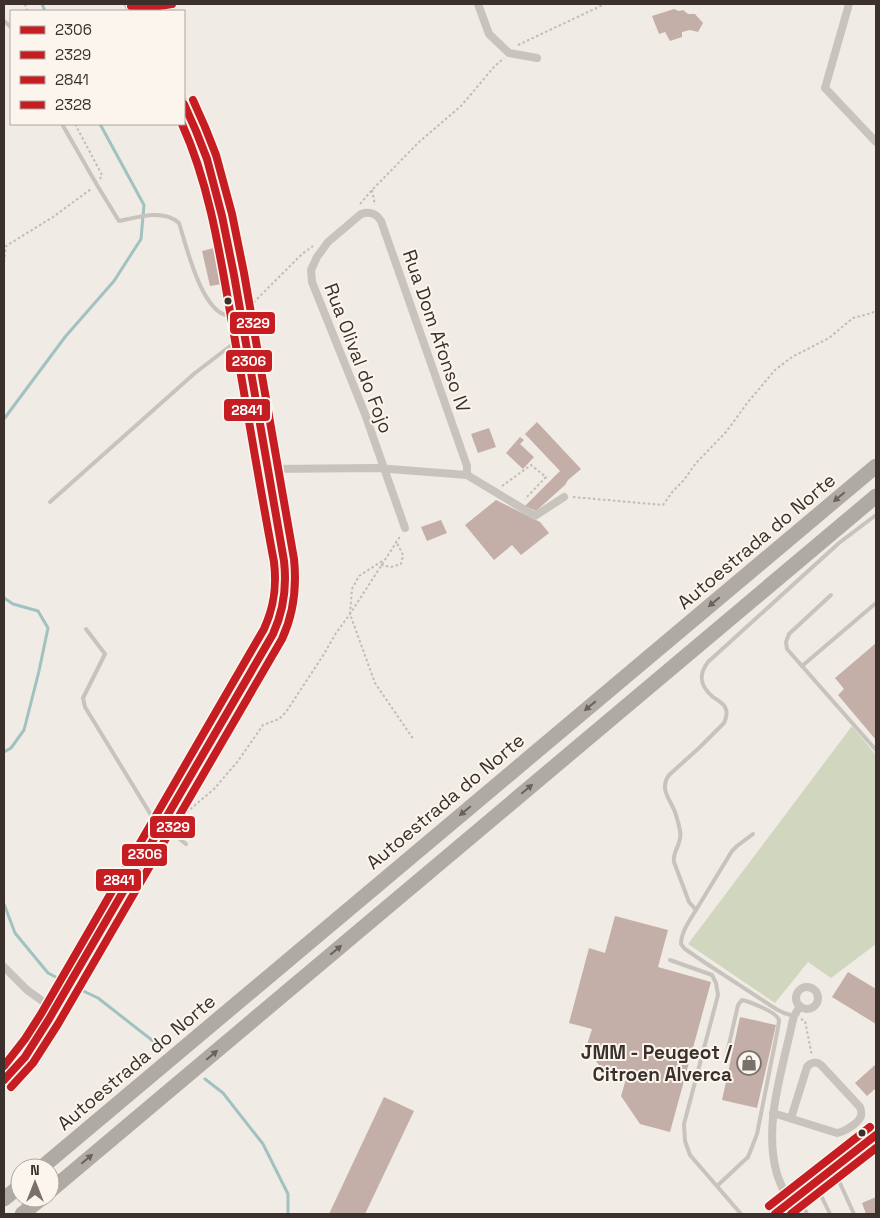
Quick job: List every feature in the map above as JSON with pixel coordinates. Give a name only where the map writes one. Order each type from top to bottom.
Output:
[{"type":"highway","name":"Autoestrada do Norte","points":[[53,1158],[876,466]]},
{"type":"highway","points":[[60,1183],[876,496]]},
{"type":"main road","points":[[4,1080],[32,1049],[64,992],[166,828],[273,634],[282,614],[286,596],[286,573],[225,230],[212,174],[196,128],[185,106]]},
{"type":"main road","points":[[775,1214],[876,1135]]},
{"type":"street","points":[[478,4],[489,34],[509,53],[537,58]]},
{"type":"street","points":[[849,4],[825,88],[876,142]]},
{"type":"street","points":[[132,7],[167,7]]},
{"type":"street","points":[[361,214],[367,212],[378,216]]},
{"type":"street","name":"Rua Olival do Fojo","points":[[361,214],[328,242],[317,257],[311,270],[312,282],[358,396],[405,528]]},
{"type":"street","name":"Rua Dom Afonso IV","points":[[378,216],[388,238],[453,424],[467,466],[468,475]]},
{"type":"street","points":[[268,469],[384,468],[468,475],[535,516],[564,496]]},
{"type":"street","points":[[4,967],[27,990],[55,1010]]},
{"type":"street","points":[[793,1199],[777,1176],[772,1137],[773,1113],[794,1016],[800,1006]]},
{"type":"street","points":[[773,1113],[840,1132],[845,1131],[859,1120],[861,1116],[860,1107],[821,1065],[813,1063],[807,1067],[791,1118]]},
{"type":"lane","points":[[63,125],[96,186],[119,220],[152,215],[168,216],[175,219],[180,223],[200,287],[214,306],[225,315],[240,314]]},
{"type":"lane","points":[[50,502],[195,373],[244,336]]},
{"type":"lane","points":[[696,910],[689,902],[673,858],[681,837],[674,812],[666,794],[665,784],[669,775],[724,723],[726,718],[726,707],[706,690],[704,686],[701,673],[703,668],[743,629],[839,543],[876,515]]},
{"type":"lane","points":[[831,595],[789,634],[786,642],[787,649],[876,750]]},
{"type":"lane","points":[[802,666],[876,603]]},
{"type":"lane","points":[[86,629],[105,654],[85,692],[83,702],[151,816],[186,844]]},
{"type":"lane","points":[[753,834],[732,851],[696,910],[681,938],[681,944],[704,962],[776,1009],[794,1016]]},
{"type":"lane","points":[[670,960],[712,974],[716,983],[718,995],[684,1124],[685,1141],[690,1154],[741,1214]]},
{"type":"lane","points":[[717,1186],[748,1157],[757,1134],[778,1028],[779,1020],[775,1014],[742,1000],[738,1005],[725,1062]]},
{"type":"lane","points":[[833,1168],[854,1214]]},
{"type":"lane","points":[[815,1182],[830,1214]]},
{"type":"lane","points":[[793,1199],[807,1214]]},
{"type":"path","points":[[361,214],[360,206],[372,190],[419,142],[461,106],[494,67],[516,46],[605,4]]},
{"type":"path","points":[[4,262],[6,246],[53,217],[96,186],[102,175],[75,125]]},
{"type":"path","points":[[372,190],[378,216]]},
{"type":"path","points":[[240,314],[254,303],[302,254],[319,241],[328,242]]},
{"type":"path","points":[[564,496],[663,505],[696,463],[726,432],[775,370],[792,357],[829,338],[853,318],[872,313],[876,310]]},
{"type":"path","points":[[494,492],[531,465],[546,477],[518,506]]},
{"type":"path","points":[[166,828],[214,789],[264,725],[279,719],[286,712],[405,528]]},
{"type":"path","points":[[381,565],[390,567],[401,564],[402,555],[396,541]]},
{"type":"path","points":[[384,560],[359,576],[352,589],[350,614],[375,683],[414,740]]},
{"type":"path","points":[[794,1016],[805,1020],[813,1063]]},
{"type":"green space","points":[[852,726],[876,755],[876,944],[831,978],[808,962],[775,1003],[688,944]]},
{"type":"building","points":[[674,9],[683,10],[688,14],[695,14],[703,23],[698,32],[690,30],[682,32],[682,37],[670,41],[665,32],[659,34],[652,16]]},
{"type":"building","points":[[214,248],[222,284],[210,286],[202,251]]},
{"type":"building","points":[[537,422],[581,469],[536,511],[525,506],[560,471],[525,434]]},
{"type":"building","points":[[489,428],[496,447],[478,453],[471,434]]},
{"type":"building","points":[[520,437],[524,440],[520,444],[534,457],[523,469],[506,453]]},
{"type":"building","points":[[496,500],[540,522],[549,533],[521,555],[512,545],[494,560],[465,525]]},
{"type":"building","points":[[441,520],[447,533],[427,541],[421,527]]},
{"type":"building","points":[[876,643],[876,740],[838,695],[844,689],[835,678]]},
{"type":"building","points":[[615,916],[668,930],[658,967],[711,982],[670,1132],[640,1124],[621,1096],[626,1079],[605,1073],[586,1048],[592,1029],[569,1023],[589,948],[605,953]]},
{"type":"building","points":[[848,972],[876,989],[876,1024],[832,997]]},
{"type":"building","name":"JMM - Peugeot / Citroen Alverca","points":[[740,1017],[776,1025],[757,1108],[722,1100]]},
{"type":"building","points":[[876,1064],[876,1088],[867,1096],[855,1083]]},
{"type":"building","points":[[384,1097],[414,1111],[365,1214],[329,1214]]},
{"type":"building","points":[[876,1197],[876,1214],[866,1214],[862,1203]]},
{"type":"waterway","points":[[42,4],[45,10]]},
{"type":"waterway","points":[[4,419],[65,337],[114,281],[141,239],[144,205],[101,125]]},
{"type":"waterway","points":[[4,598],[13,604],[38,611],[48,628],[24,730],[11,748],[4,752]]},
{"type":"waterway","points":[[4,904],[15,933],[48,973],[67,983]]},
{"type":"waterway","points":[[73,986],[98,998],[162,1048]]},
{"type":"waterway","points":[[205,1079],[223,1093],[263,1144],[288,1194],[288,1214]]},
{"type":"transit line","name":"2306","points":[[131,6],[153,7],[172,4]]},
{"type":"transit line","name":"2329","points":[[11,1087],[33,1063],[58,1024],[282,639],[292,610],[295,590],[294,559],[244,273],[232,214],[216,155],[193,100]]},
{"type":"transit line","name":"2306","points":[[4,1080],[25,1057],[49,1019],[273,634],[282,607],[285,589],[284,561],[234,275],[222,216],[207,159],[185,106]]},
{"type":"transit line","name":"2841","points":[[4,1066],[41,1014],[264,629],[272,605],[275,588],[274,562],[218,246],[200,172],[182,125]]},
{"type":"transit line","name":"2841","points":[[769,1206],[870,1127]]},
{"type":"transit line","name":"2328","points":[[775,1214],[876,1135]]},
{"type":"transit line","name":"2329","points":[[791,1214],[876,1148]]},
{"type":"place","name":"JMM - Peugeot / Citroen Alverca","points":[[749,1063]]}]
